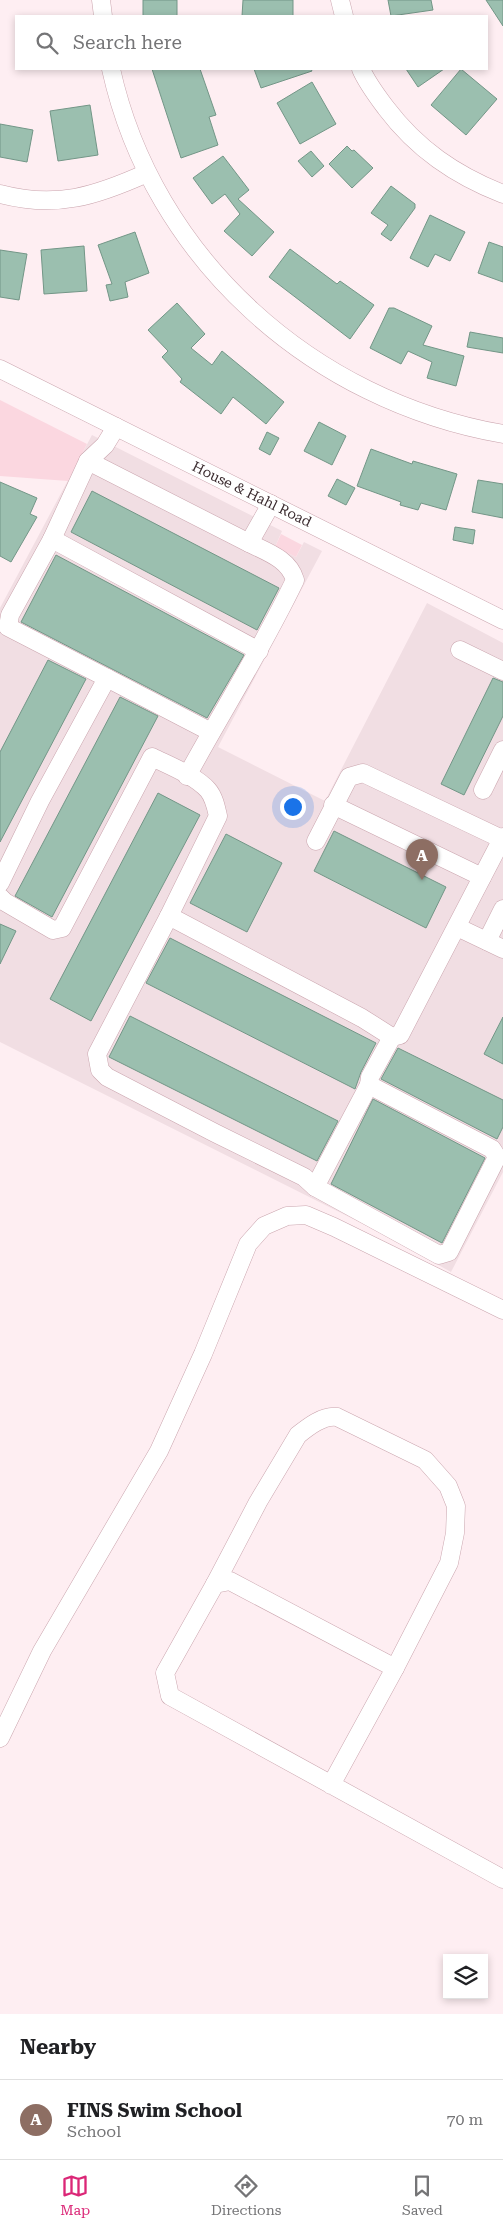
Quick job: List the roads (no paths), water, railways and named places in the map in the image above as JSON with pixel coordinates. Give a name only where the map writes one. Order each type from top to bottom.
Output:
[{"type":"street","points":[[101,0],[103,15]]},
{"type":"street","points":[[340,0],[344,15]]},
{"type":"street","points":[[111,70],[147,173],[177,222],[208,265],[240,300],[273,330],[314,360],[347,379],[399,404],[442,419],[503,434]]},
{"type":"street","points":[[362,70],[378,98],[401,128],[423,149],[448,168],[477,184],[503,194]]},
{"type":"street","points":[[0,194],[43,201],[76,198],[108,190],[147,173]]},
{"type":"street","name":"House & Hahl Road","points":[[0,369],[503,620]]},
{"type":"street","points":[[116,427],[105,446],[88,461],[52,539],[10,615],[8,627],[211,732]]},
{"type":"street","points":[[88,461],[278,558],[292,571],[295,580],[259,651],[187,776]]},
{"type":"street","points":[[249,543],[271,504]]},
{"type":"street","points":[[52,539],[259,651]]},
{"type":"street","points":[[460,650],[503,671]]},
{"type":"street","points":[[0,883],[40,800],[106,678]]},
{"type":"street","points":[[483,790],[503,750]]},
{"type":"street","points":[[0,897],[5,902],[53,930],[62,928],[152,757],[187,776],[207,790],[215,804],[218,816],[169,916],[97,1054],[100,1070],[107,1077],[304,1177],[315,1187],[439,1255],[449,1252],[497,1157],[492,1149],[369,1086]]},
{"type":"street","points":[[169,916],[362,1018],[392,1037],[400,1035],[503,838],[362,773],[349,777],[316,841]]},
{"type":"street","points":[[334,805],[482,877]]},
{"type":"street","points":[[487,941],[503,909]]},
{"type":"street","points":[[457,927],[503,949]]},
{"type":"street","points":[[315,1187],[369,1086],[370,1077],[392,1037]]},
{"type":"street","points":[[0,1738],[42,1651],[159,1451],[203,1354],[248,1244],[264,1226],[287,1216],[306,1216],[334,1227],[503,1310]]},
{"type":"street","points":[[332,1785],[449,1563],[455,1533],[456,1506],[448,1486],[425,1460],[337,1417],[330,1416],[305,1429],[298,1436],[258,1502],[165,1673],[170,1696],[503,1880]]},
{"type":"street","points":[[215,1584],[230,1581],[395,1668]]},
{"type":"place","name":"FINS Swim School","points":[[422,880]]}]
